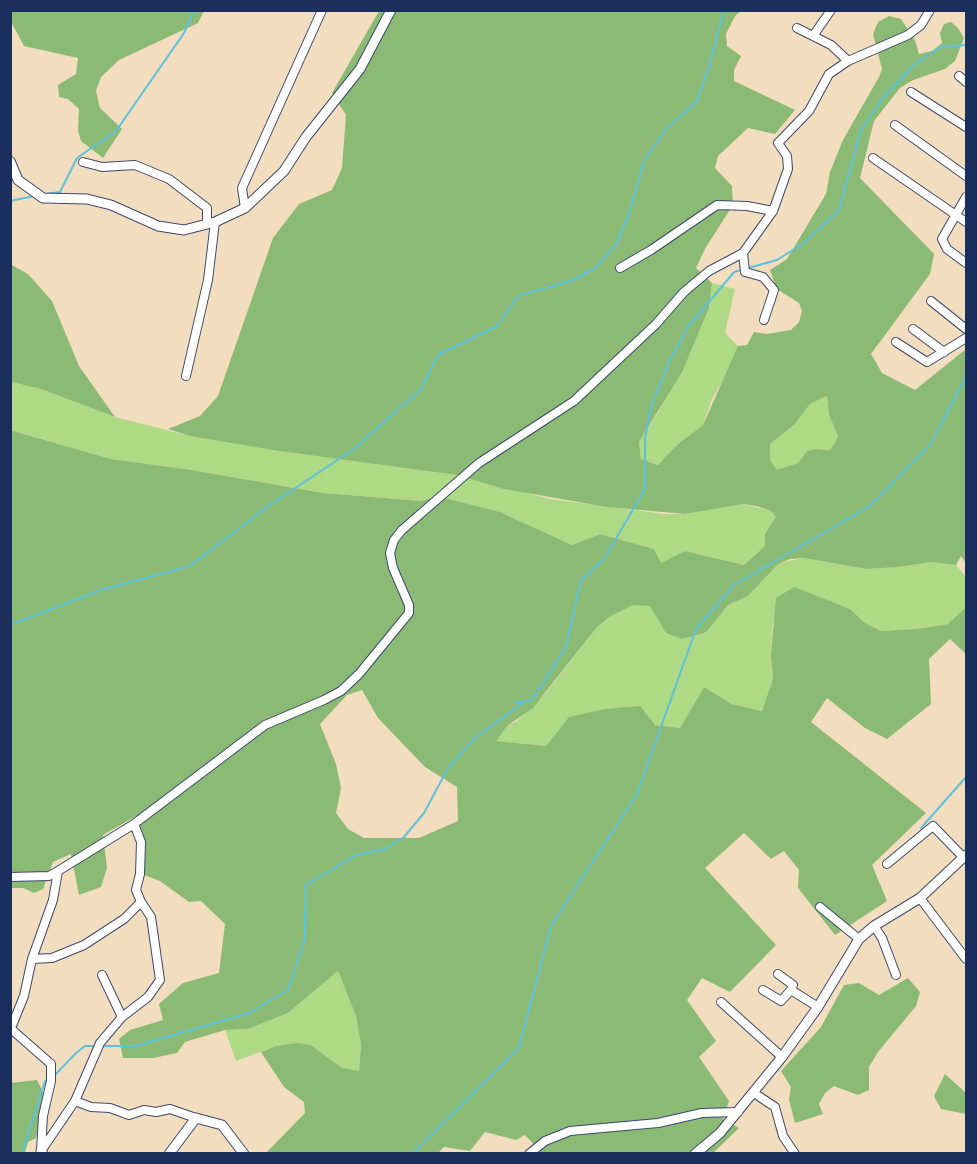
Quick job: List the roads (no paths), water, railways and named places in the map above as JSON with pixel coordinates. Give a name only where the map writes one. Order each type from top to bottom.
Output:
[{"type":"street","points":[[245,208],[242,188],[322,10]]},
{"type":"street","points":[[10,161],[18,180],[43,198],[87,199],[111,205],[158,226],[184,230],[211,223],[245,208],[284,171],[306,137],[360,69],[391,10]]},
{"type":"street","points":[[813,36],[831,10]]},
{"type":"street","points":[[10,878],[49,876],[58,871],[134,824],[265,725],[341,691],[359,674],[409,613],[410,605],[393,568],[390,553],[394,540],[402,530],[479,463],[574,401],[656,324],[684,292],[709,271],[744,253],[773,211],[788,169],[787,156],[778,143],[809,111],[828,74],[848,61],[908,35],[921,25],[930,10]]},
{"type":"street","points":[[797,28],[831,45],[848,61]]},
{"type":"street","points":[[959,76],[966,82]]},
{"type":"street","points":[[911,92],[966,127]]},
{"type":"street","points":[[895,125],[966,176]]},
{"type":"street","points":[[873,158],[966,222]]},
{"type":"street","points":[[83,162],[102,166],[135,165],[169,179],[207,208],[211,223],[208,280],[186,376]]},
{"type":"street","points":[[966,197],[942,239],[947,249],[966,263]]},
{"type":"street","points":[[620,268],[717,205],[747,206],[773,211]]},
{"type":"street","points":[[744,253],[744,268],[764,278],[774,291],[764,320]]},
{"type":"street","points":[[931,301],[966,329]]},
{"type":"street","points":[[913,329],[944,352]]},
{"type":"street","points":[[896,342],[926,362],[966,338]]},
{"type":"street","points":[[42,1152],[75,1101],[93,1053],[122,1017],[148,997],[160,980],[151,916],[141,903],[136,890],[140,874],[141,842],[134,824]]},
{"type":"street","points":[[695,1154],[720,1133],[782,1057],[818,1007],[859,939],[874,926],[920,898],[965,857],[933,826],[928,827],[887,864]]},
{"type":"street","points":[[42,1152],[43,1116],[51,1078],[51,1064],[11,1028],[24,996],[32,959],[53,900],[58,871]]},
{"type":"street","points":[[920,898],[966,959]]},
{"type":"street","points":[[32,959],[52,958],[84,945],[124,919],[141,903]]},
{"type":"street","points":[[820,907],[859,939]]},
{"type":"street","points":[[874,926],[882,938],[896,975]]},
{"type":"street","points":[[763,990],[781,1001],[793,985],[778,974]]},
{"type":"street","points":[[102,975],[122,1017]]},
{"type":"street","points":[[791,990],[818,1007]]},
{"type":"street","points":[[721,1002],[782,1057]]},
{"type":"street","points":[[754,1093],[775,1107],[783,1136],[795,1154]]},
{"type":"street","points":[[75,1101],[91,1107],[110,1108],[129,1115],[144,1110],[156,1112],[170,1109],[222,1125],[244,1154]]},
{"type":"street","points":[[529,1154],[545,1141],[570,1131],[658,1123],[702,1113],[738,1112]]},
{"type":"street","points":[[169,1154],[196,1118]]},
{"type":"waterway","points":[[46,194],[60,192],[77,158],[116,131],[184,33],[194,10]]},
{"type":"waterway","points":[[10,625],[101,590],[190,566],[267,507],[354,449],[421,389],[438,355],[497,326],[518,296],[573,280],[594,269],[616,245],[629,214],[644,161],[667,128],[696,103],[708,70],[724,10]]},
{"type":"waterway","points":[[102,1046],[136,1046],[249,1013],[288,990],[305,939],[306,885],[356,855],[385,849],[404,837],[424,813],[448,768],[475,738],[524,702],[514,703],[532,700],[566,647],[581,580],[604,559],[645,489],[645,439],[651,407],[670,360],[688,327],[734,272],[777,260],[804,243],[839,210],[861,130],[882,99],[914,65],[941,47],[966,45]]},
{"type":"waterway","points":[[10,201],[34,196]]},
{"type":"waterway","points":[[412,1154],[519,1048],[551,926],[637,794],[696,629],[734,585],[870,506],[930,445],[966,377]]},
{"type":"waterway","points":[[921,828],[966,777]]},
{"type":"waterway","points":[[54,1076],[85,1046],[96,1046]]},
{"type":"waterway","points":[[22,1154],[45,1081],[49,1079]]}]
